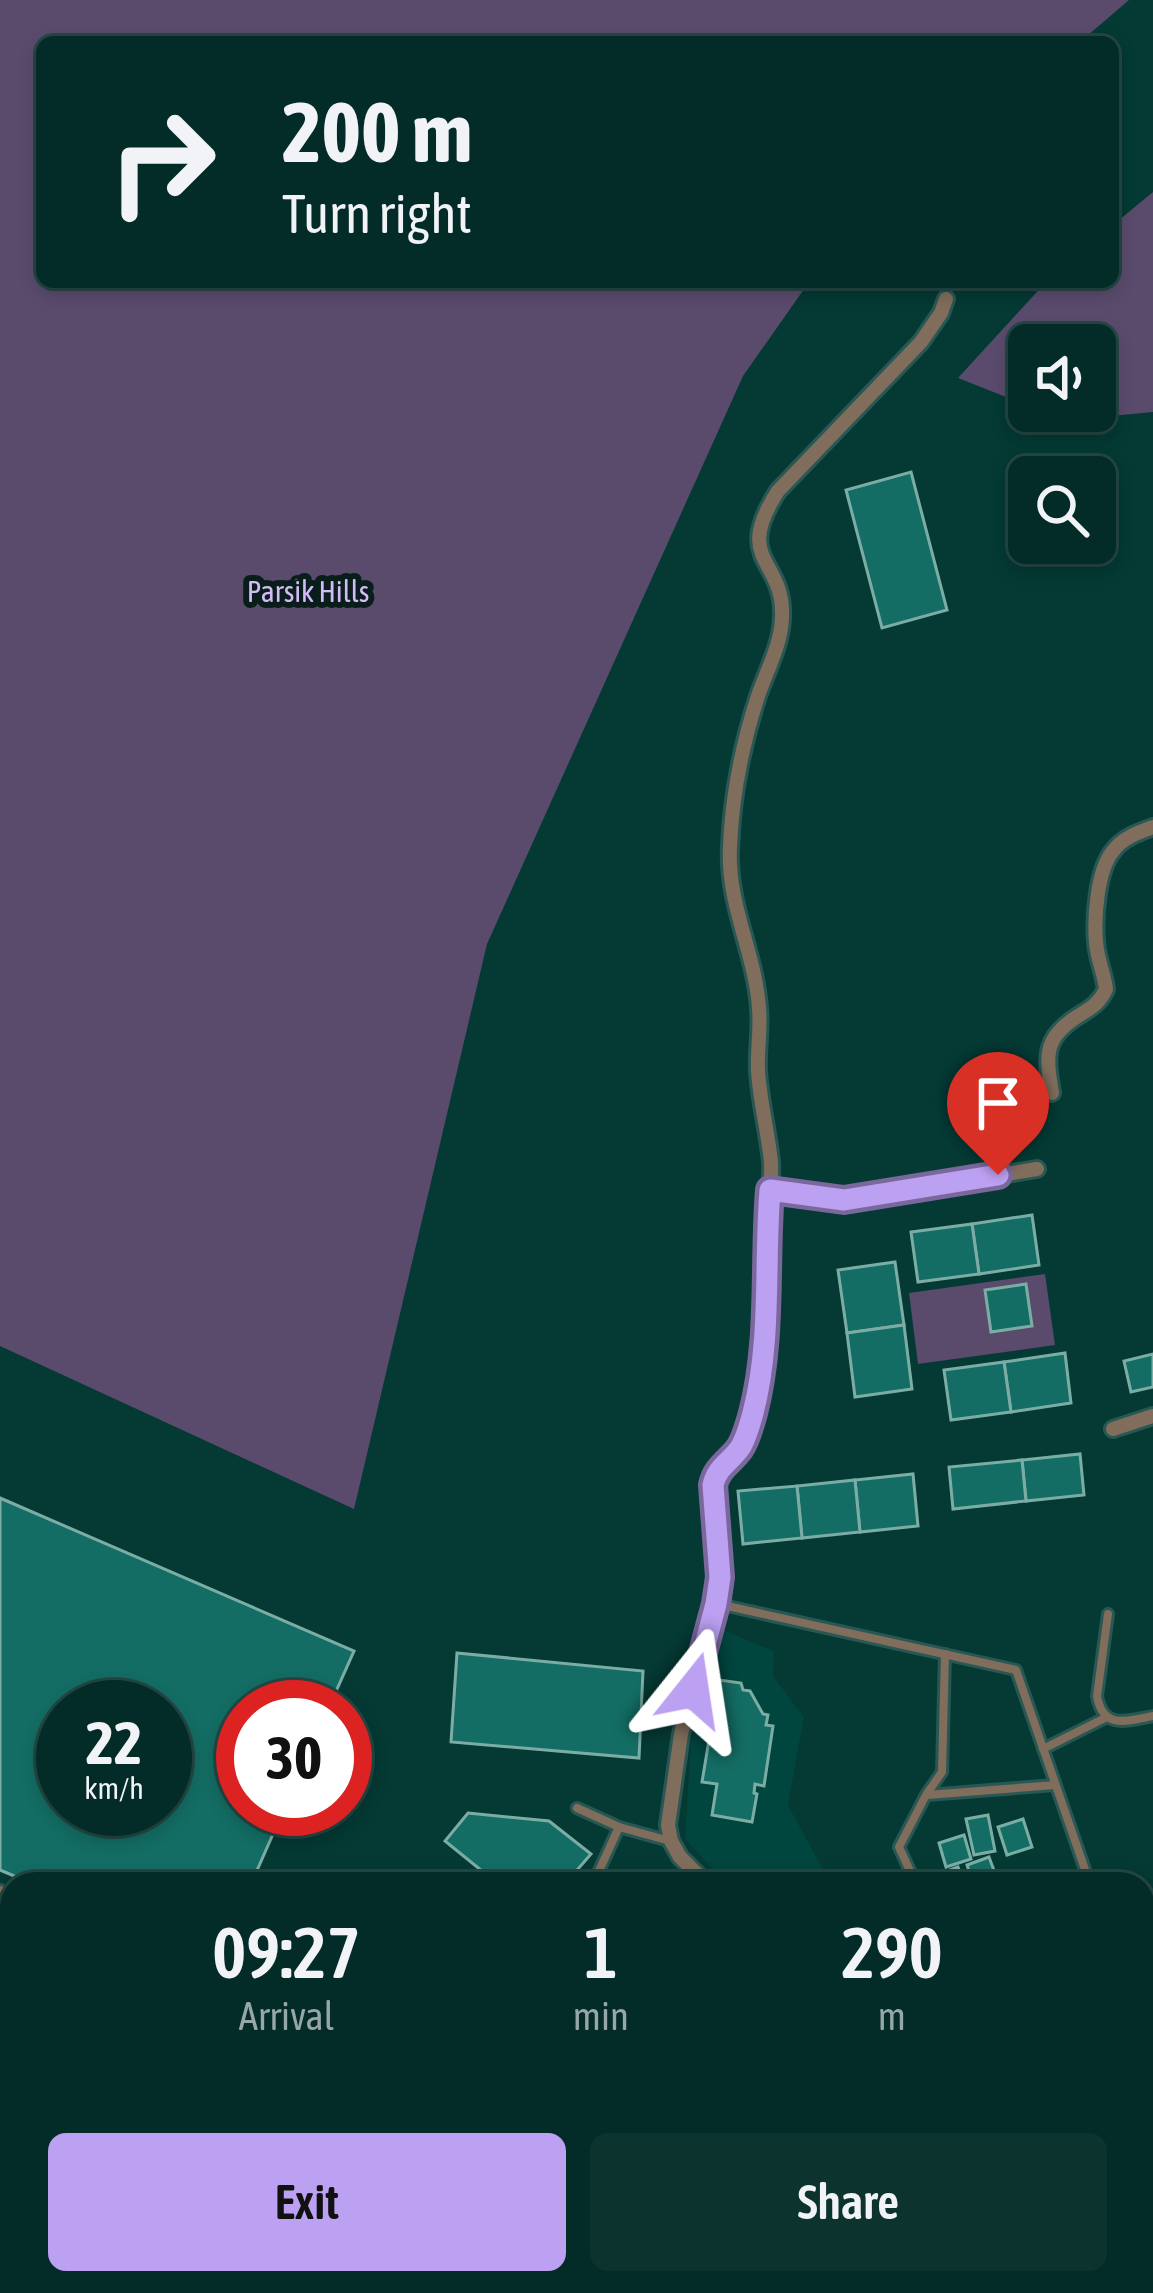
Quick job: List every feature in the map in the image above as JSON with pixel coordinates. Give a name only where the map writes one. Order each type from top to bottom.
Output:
[{"type":"street","points":[[695,1872],[680,1857],[668,1825],[681,1734],[720,1577],[713,1485],[716,1473],[740,1448],[751,1420],[768,1302],[771,1166],[758,1071],[757,983],[733,899],[729,853],[734,790],[782,619],[781,596],[760,554],[758,533],[778,490],[909,356],[946,298]]},
{"type":"street","points":[[1052,1093],[1046,1059],[1049,1046],[1069,1022],[1094,1006],[1106,988],[1096,946],[1096,905],[1107,860],[1125,839],[1153,827]]},
{"type":"street","points":[[770,1190],[844,1200],[1037,1169]]},
{"type":"street","points":[[1113,1429],[1153,1416]]},
{"type":"lane","points":[[716,1604],[1016,1670],[1086,1872]]},
{"type":"lane","points":[[1108,1614],[1099,1709],[1120,1722],[1153,1716]]},
{"type":"lane","points":[[911,1872],[899,1846],[942,1772],[945,1654]]},
{"type":"lane","points":[[1043,1750],[1107,1717]]},
{"type":"lane","points":[[926,1795],[1055,1785]]},
{"type":"lane","points":[[577,1808],[619,1827],[671,1841]]},
{"type":"lane","points":[[598,1872],[619,1827]]},
{"type":"shaded area","points":[[721,1629],[774,1651],[773,1676],[804,1717],[788,1805],[824,1872],[715,1872],[685,1839],[691,1742]]},
{"type":"green space","name":"Parsik Hills","points":[[0,0],[1129,0],[1087,36],[36,36],[36,288],[805,288],[743,376],[487,944],[354,1509],[0,1346]]},
{"type":"green space","points":[[1153,192],[1153,412],[1116,416],[1116,324],[1008,324],[1008,398],[958,378],[1040,288],[1119,288],[1119,220]]},
{"type":"green space","points":[[1045,1274],[1055,1345],[918,1364],[909,1293]]},
{"type":"building","points":[[911,472],[947,610],[882,628],[846,490]]},
{"type":"building","points":[[1032,1215],[1039,1265],[979,1274],[972,1224]]},
{"type":"building","points":[[972,1224],[979,1274],[918,1282],[911,1232]]},
{"type":"building","points":[[895,1262],[904,1325],[847,1333],[838,1270]]},
{"type":"building","points":[[1026,1284],[1032,1326],[991,1332],[985,1290]]},
{"type":"building","points":[[904,1325],[912,1389],[855,1397],[847,1333]]},
{"type":"building","points":[[1065,1353],[1071,1403],[1011,1412],[1004,1362]]},
{"type":"building","points":[[1153,1354],[1153,1387],[1131,1392],[1124,1361]]},
{"type":"building","points":[[1004,1362],[1011,1412],[951,1420],[944,1370]]},
{"type":"building","points":[[1080,1454],[1084,1495],[1026,1501],[1022,1460]]},
{"type":"building","points":[[1022,1460],[1026,1501],[953,1509],[949,1467]]},
{"type":"building","points":[[913,1474],[918,1526],[860,1532],[855,1480]]},
{"type":"building","points":[[855,1480],[860,1532],[802,1538],[797,1486]]},
{"type":"building","points":[[797,1486],[802,1538],[743,1544],[738,1491]]},
{"type":"building","points":[[0,1498],[354,1651],[341,1680],[216,1680],[216,1836],[272,1836],[256,1872],[0,1870]]},
{"type":"building","points":[[457,1653],[643,1671],[639,1758],[451,1742]]},
{"type":"building","points":[[719,1680],[741,1683],[768,1715],[766,1725],[773,1726],[764,1786],[755,1784],[752,1822],[712,1815],[717,1784],[702,1782]]},
{"type":"building","points":[[468,1813],[549,1821],[591,1854],[575,1872],[483,1872],[445,1841]]},
{"type":"building","points":[[988,1815],[995,1851],[974,1855],[966,1819]]},
{"type":"building","points":[[1023,1819],[1032,1847],[1007,1855],[998,1827]]},
{"type":"building","points":[[964,1835],[971,1859],[946,1867],[939,1843]]},
{"type":"building","points":[[989,1857],[995,1872],[969,1872],[967,1865]]},
{"type":"route","points":[[693,1690],[720,1577],[713,1485],[716,1473],[740,1448],[759,1387],[768,1302],[770,1190],[844,1200],[998,1175]]}]
